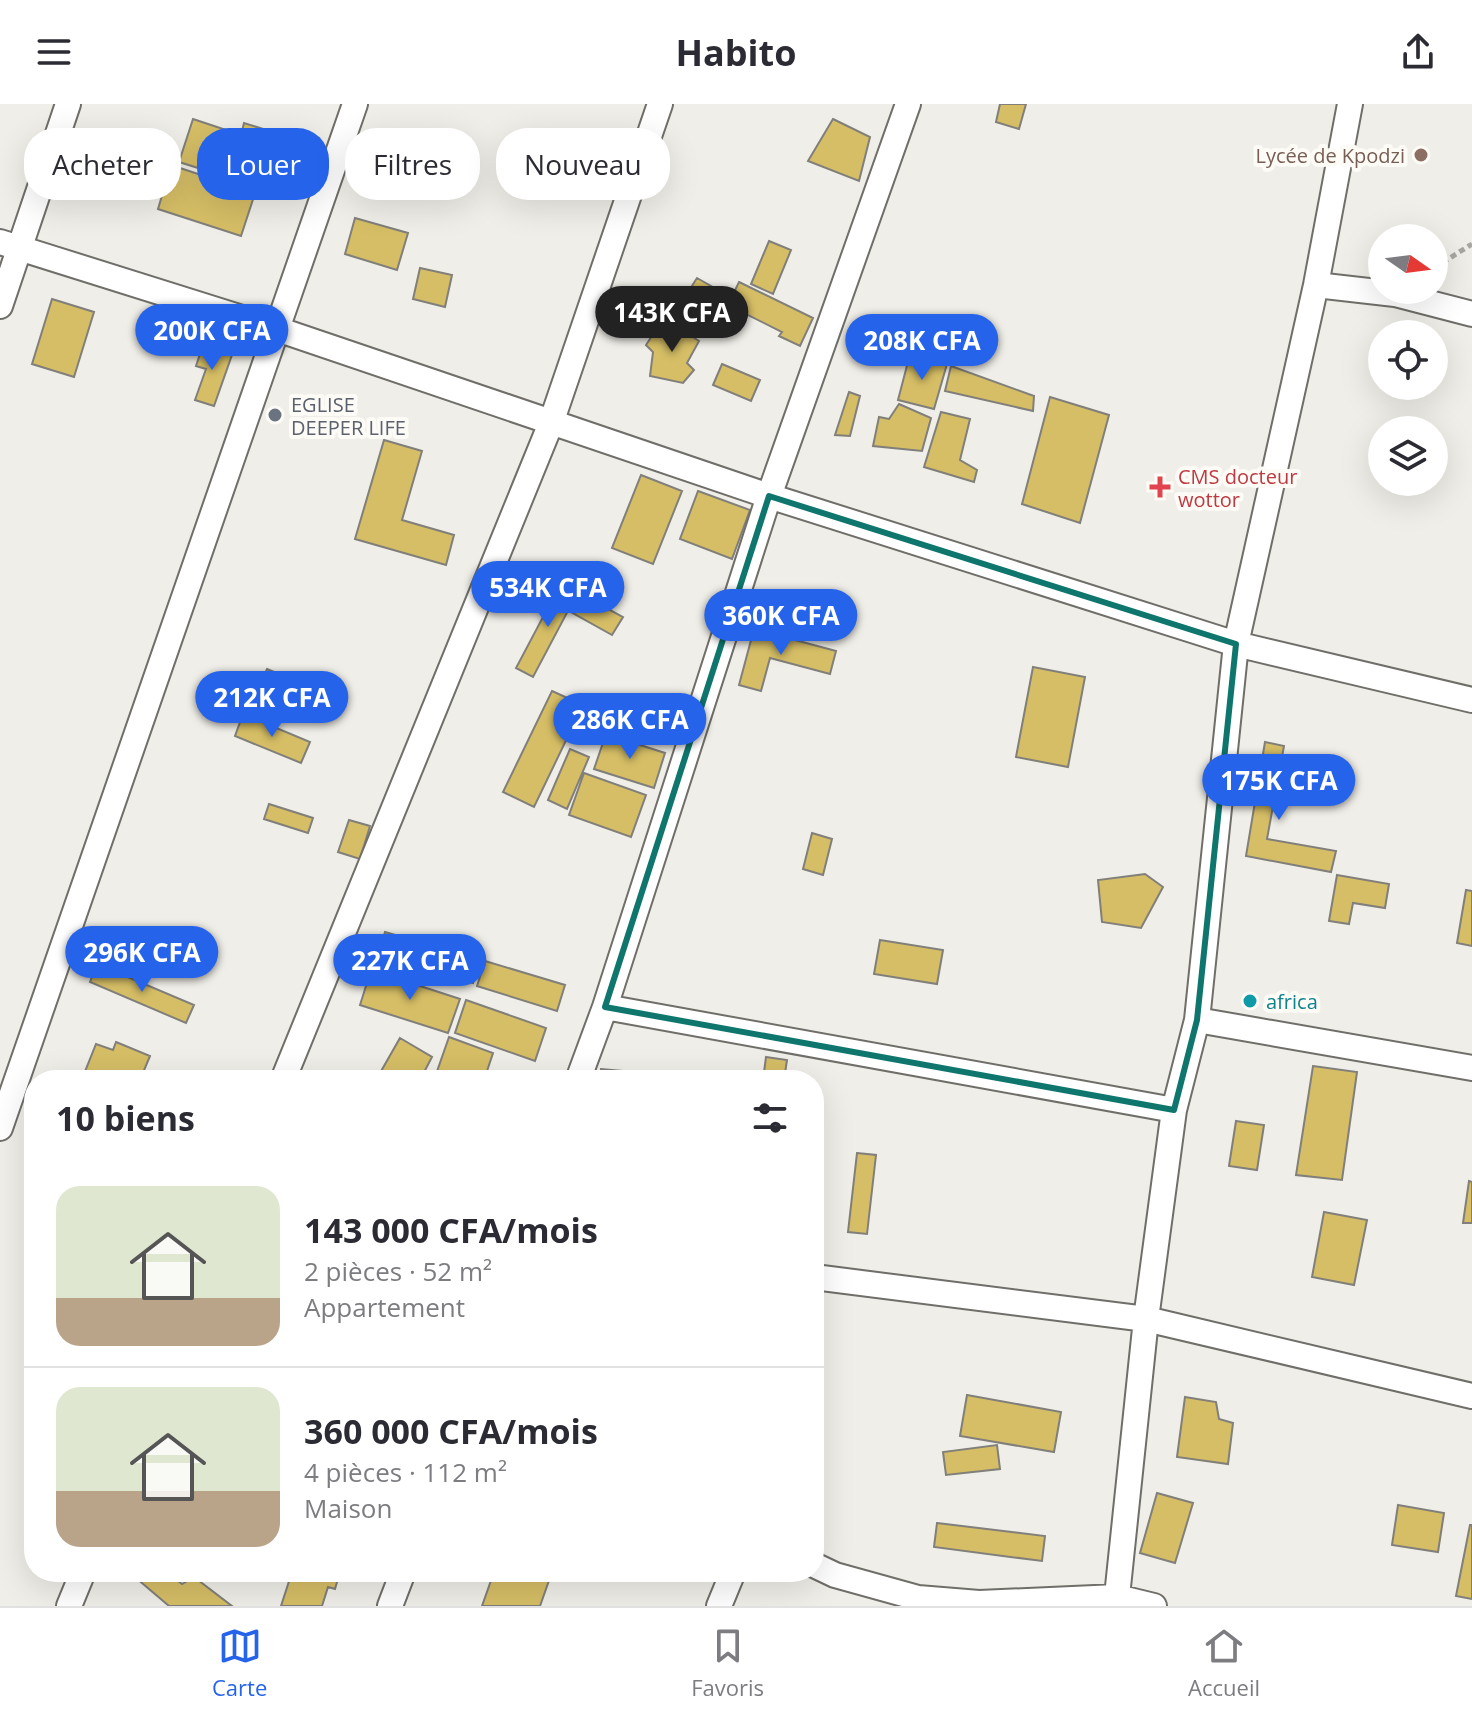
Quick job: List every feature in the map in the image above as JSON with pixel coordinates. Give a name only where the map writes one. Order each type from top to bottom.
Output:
[{"type":"street","points":[[0,306],[10,245],[68,104]]},
{"type":"street","points":[[0,1128],[355,104]]},
{"type":"street","points":[[287,1070],[551,423],[660,104]]},
{"type":"street","points":[[582,1070],[605,1007],[769,496],[908,104]]},
{"type":"street","points":[[1117,1602],[1146,1319],[1174,1110],[1197,1020],[1236,644],[1316,285],[1348,105]]},
{"type":"street","points":[[10,245],[277,329],[769,496],[1236,644],[1472,700]]},
{"type":"street","points":[[1316,285],[1395,294],[1472,314]]},
{"type":"street","points":[[605,1007],[1174,1110]]},
{"type":"street","points":[[1197,1020],[1472,1068]]},
{"type":"street","points":[[824,1278],[1146,1319],[1472,1396]]},
{"type":"street","points":[[824,1570],[918,1598],[979,1603],[1117,1602],[1154,1606]]},
{"type":"street","points":[[69,1606],[79,1582]]},
{"type":"street","points":[[390,1606],[399,1582]]},
{"type":"street","points":[[719,1606],[729,1582]]},
{"type":"path","points":[[1448,259],[1472,244]]},
{"type":"highlighted area","points":[[769,496],[1236,644],[1197,1020],[1174,1110],[605,1007]]},
{"type":"building","points":[[1000,104],[1026,104],[1019,129],[996,122]]},
{"type":"building","points":[[193,119],[220,128],[197,128],[197,168],[181,163]]},
{"type":"building","points":[[833,119],[870,137],[859,181],[808,161]]},
{"type":"building","points":[[244,123],[260,128],[243,128]]},
{"type":"building","points":[[181,168],[197,174],[197,200],[253,200],[241,236],[158,209],[161,200],[181,200]]},
{"type":"building","points":[[355,218],[408,233],[397,270],[345,254]]},
{"type":"building","points":[[769,241],[791,250],[773,294],[751,284]]},
{"type":"building","points":[[420,268],[452,275],[445,307],[413,299]]},
{"type":"building","points":[[697,278],[727,295],[708,324],[677,309]]},
{"type":"building","points":[[739,282],[813,318],[800,346],[779,336],[782,332],[740,311],[733,327],[720,321]]},
{"type":"building","points":[[52,299],[94,312],[74,377],[32,364]]},
{"type":"building","points":[[671,323],[699,341],[687,363],[694,370],[683,383],[650,376],[653,352],[646,345],[657,328],[668,330]]},
{"type":"building","points":[[863,334],[878,338],[877,356],[857,353]]},
{"type":"building","points":[[204,342],[233,352],[214,406],[195,400],[206,369],[196,366]]},
{"type":"building","points":[[910,354],[947,364],[934,409],[898,400]]},
{"type":"building","points":[[722,364],[760,380],[751,401],[713,385]]},
{"type":"building","points":[[951,366],[1034,396],[1033,411],[945,391]]},
{"type":"building","points":[[849,392],[860,396],[850,436],[835,435]]},
{"type":"building","points":[[1050,397],[1109,415],[1080,523],[1022,504]]},
{"type":"building","points":[[899,404],[931,418],[922,451],[873,446],[879,417],[889,419]]},
{"type":"building","points":[[941,412],[970,419],[960,460],[977,470],[974,482],[924,467]]},
{"type":"building","points":[[384,440],[422,451],[402,520],[454,535],[446,565],[355,539]]},
{"type":"building","points":[[641,475],[682,491],[653,564],[612,548]]},
{"type":"building","points":[[698,491],[750,510],[732,559],[680,539]]},
{"type":"building","points":[[562,581],[579,590],[533,677],[516,668]]},
{"type":"building","points":[[581,594],[623,617],[612,635],[571,612]]},
{"type":"building","points":[[754,629],[836,651],[830,674],[770,658],[761,691],[739,685]]},
{"type":"building","points":[[1033,667],[1085,677],[1068,767],[1016,757]]},
{"type":"building","points":[[267,669],[329,695],[321,715],[258,689]]},
{"type":"building","points":[[552,691],[583,705],[534,807],[503,792]]},
{"type":"building","points":[[243,714],[310,742],[301,763],[235,736]]},
{"type":"building","points":[[606,734],[665,753],[654,788],[594,769]]},
{"type":"building","points":[[1265,742],[1284,746],[1267,839],[1336,851],[1331,872],[1246,856]]},
{"type":"building","points":[[570,749],[589,757],[567,809],[548,800]]},
{"type":"building","points":[[584,773],[646,795],[631,837],[569,815]]},
{"type":"building","points":[[269,804],[313,818],[308,833],[264,819]]},
{"type":"building","points":[[349,820],[370,826],[360,859],[338,852]]},
{"type":"building","points":[[812,833],[832,839],[823,875],[803,869]]},
{"type":"building","points":[[1145,874],[1163,887],[1141,928],[1102,922],[1098,880]]},
{"type":"building","points":[[1337,875],[1389,884],[1385,908],[1353,903],[1349,924],[1329,921]]},
{"type":"building","points":[[1466,890],[1472,891],[1472,946],[1457,943]]},
{"type":"building","points":[[385,932],[480,960],[473,983],[378,956]]},
{"type":"building","points":[[880,940],[943,950],[937,984],[874,974]]},
{"type":"building","points":[[485,961],[565,985],[557,1011],[477,986]]},
{"type":"building","points":[[97,964],[194,1005],[186,1023],[90,982]]},
{"type":"building","points":[[371,970],[460,999],[448,1033],[360,1005]]},
{"type":"building","points":[[466,1000],[546,1028],[535,1061],[455,1033]]},
{"type":"building","points":[[449,1037],[493,1053],[487,1070],[437,1070]]},
{"type":"building","points":[[400,1038],[432,1057],[425,1070],[382,1070]]},
{"type":"building","points":[[116,1042],[150,1056],[144,1070],[86,1070],[96,1044],[113,1050]]},
{"type":"building","points":[[766,1057],[787,1060],[786,1070],[764,1070]]},
{"type":"building","points":[[1313,1066],[1357,1072],[1342,1180],[1296,1175]]},
{"type":"building","points":[[1236,1121],[1264,1125],[1257,1170],[1229,1166]]},
{"type":"building","points":[[857,1153],[876,1155],[867,1234],[848,1232]]},
{"type":"building","points":[[1469,1181],[1472,1182],[1472,1223],[1463,1223]]},
{"type":"building","points":[[1324,1212],[1367,1220],[1354,1285],[1312,1277]]},
{"type":"building","points":[[967,1395],[1061,1412],[1054,1452],[960,1436]]},
{"type":"building","points":[[1185,1397],[1216,1402],[1219,1419],[1233,1423],[1228,1464],[1177,1457]]},
{"type":"building","points":[[997,1445],[1000,1469],[946,1475],[943,1452]]},
{"type":"building","points":[[1157,1493],[1193,1503],[1175,1563],[1140,1553]]},
{"type":"building","points":[[1398,1505],[1444,1513],[1438,1552],[1392,1545]]},
{"type":"building","points":[[937,1523],[1045,1536],[1042,1561],[934,1547]]},
{"type":"building","points":[[1472,1525],[1472,1599],[1456,1596]]},
{"type":"building","points":[[141,1582],[201,1582],[232,1606],[169,1606]]},
{"type":"building","points":[[289,1582],[337,1582],[335,1589],[328,1587],[322,1606],[281,1606]]},
{"type":"building","points":[[490,1582],[548,1582],[540,1606],[482,1606]]},
{"type":"place","name":"Lycée de Kpodzi","points":[[1421,155]]},
{"type":"place","name":"EGLISE DEEPER LIFE","points":[[275,415]]},
{"type":"place","name":"CMS docteur wottor","points":[[1160,487]]},
{"type":"place","name":"africa","points":[[1250,1001]]}]
